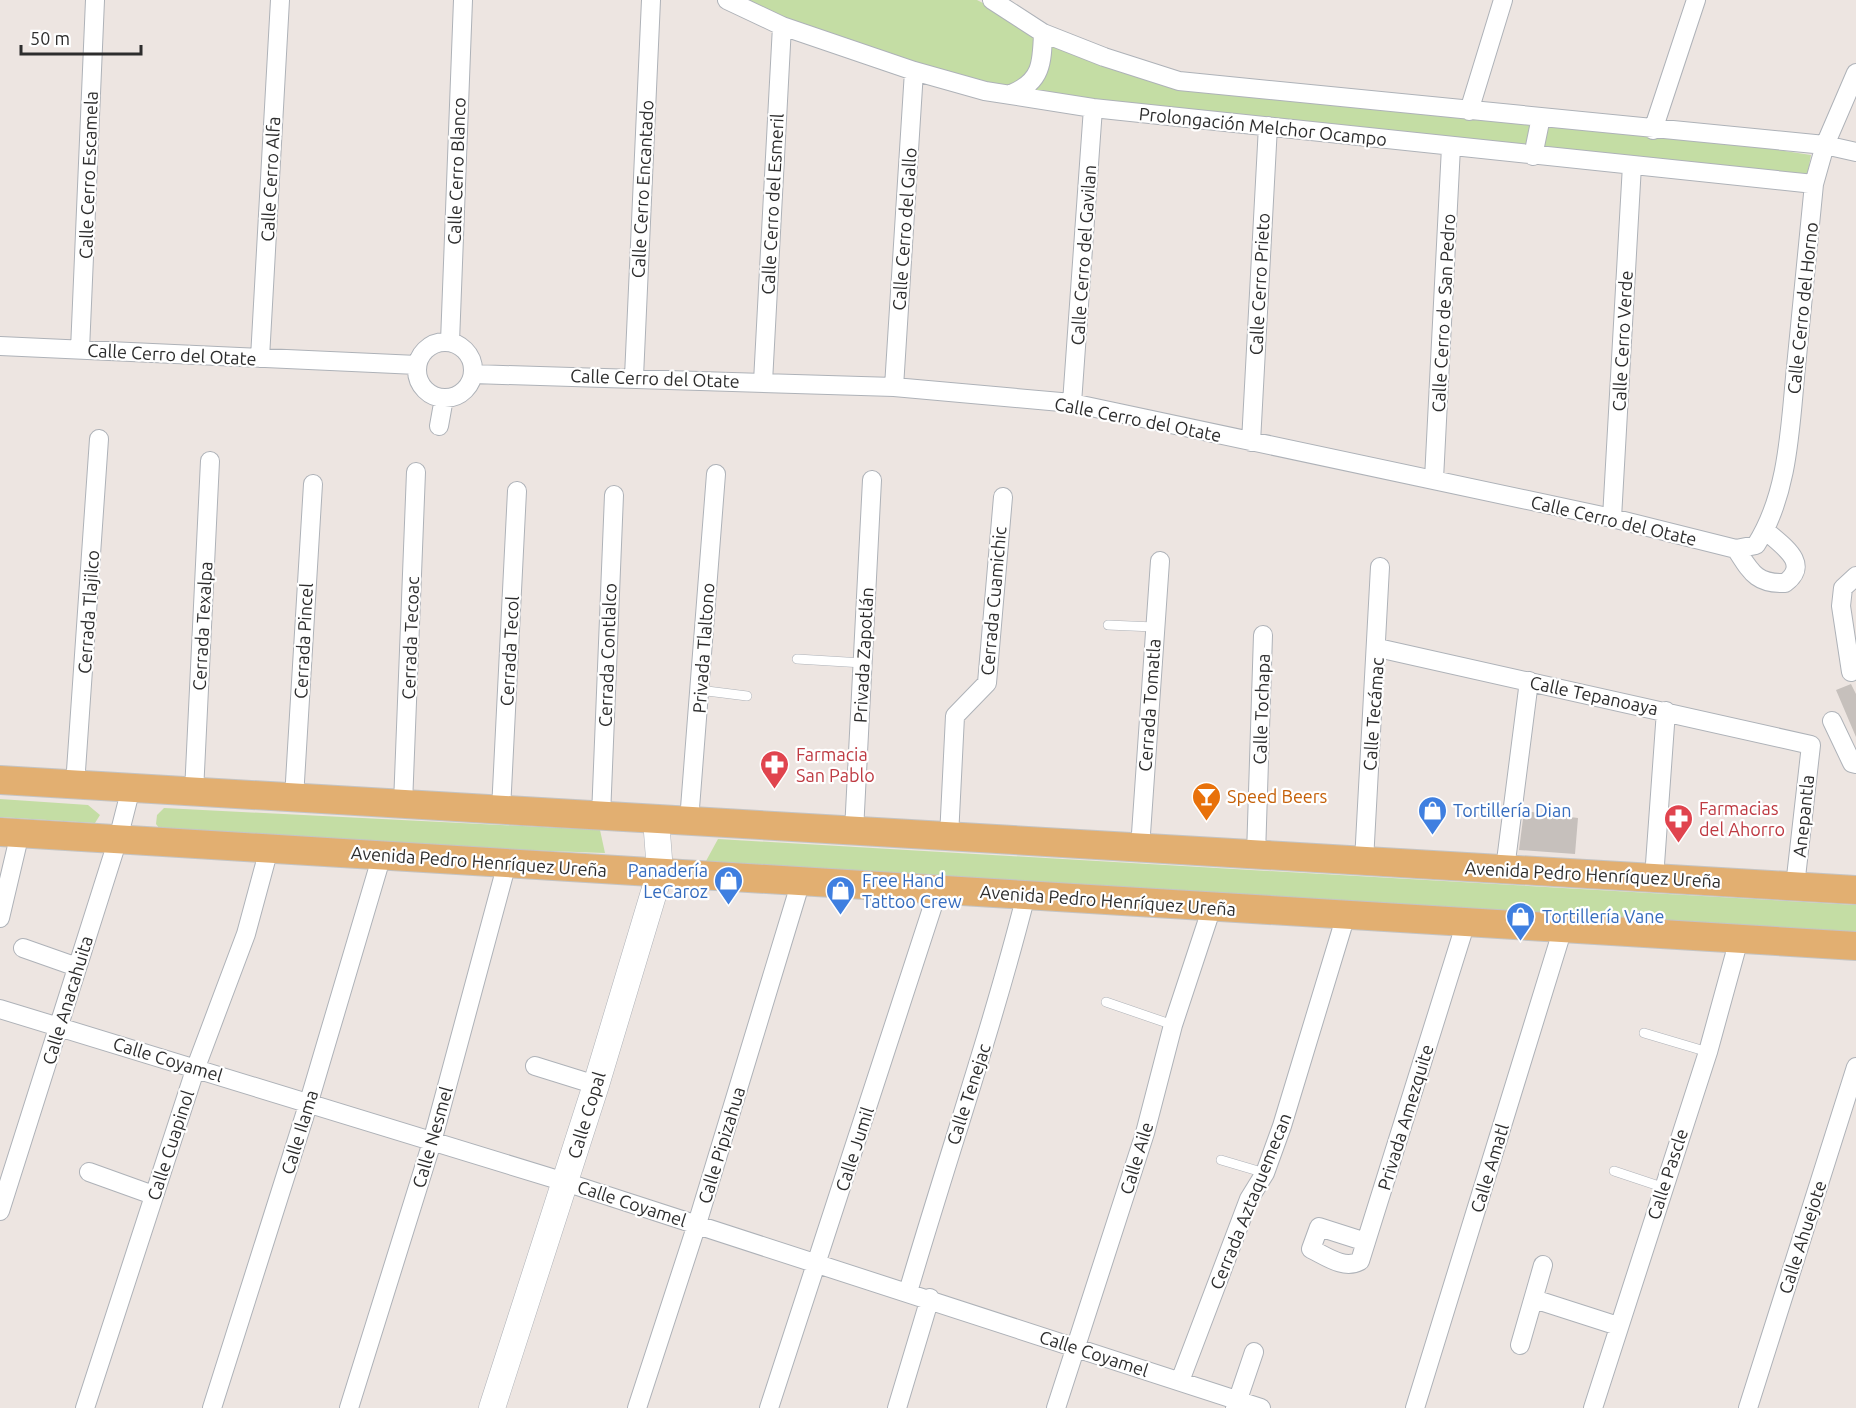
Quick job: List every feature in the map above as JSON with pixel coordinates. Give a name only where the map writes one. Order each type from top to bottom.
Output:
[{"type":"main road","name":"Avenida Pedro Henríquez Ureña","points":[[0,780],[1856,890]]},
{"type":"main road","name":"Avenida Pedro Henríquez Ureña","points":[[10,833],[1856,946]]},
{"type":"street","name":"Calle Cerro Escamela","points":[[80,350],[95,0]]},
{"type":"street","name":"Calle Cerro Alfa","points":[[260,358],[280,0]]},
{"type":"street","name":"Calle Cerro Blanco","points":[[450,342],[463,0]]},
{"type":"street","name":"Calle Cerro Encantado","points":[[634,377],[651,0]]},
{"type":"street","name":"Prolongación Melchor Ocampo","points":[[727,0],[782,26],[914,71],[985,91],[1013,93],[1093,108],[1814,184]]},
{"type":"street","name":"Prolongación Melchor Ocampo","points":[[992,0],[1043,33],[1104,57],[1179,81],[1653,130],[1825,145],[1856,152]]},
{"type":"street","points":[[1469,111],[1503,0]]},
{"type":"street","points":[[1653,130],[1696,0]]},
{"type":"street","name":"Calle Cerro del Esmeril","points":[[763,382],[782,26]]},
{"type":"street","points":[[1013,93],[1026,88],[1037,75],[1042,56],[1043,33]]},
{"type":"street","name":"Calle Cerro del Gallo","points":[[894,387],[914,71]]},
{"type":"street","name":"Calle Cerro del Horno","points":[[1761,537],[1777,501],[1788,443],[1814,184],[1825,145],[1856,73]]},
{"type":"street","name":"Calle Cerro del Gavilan","points":[[1072,403],[1093,108]]},
{"type":"street","points":[[1533,156],[1541,117]]},
{"type":"street","name":"Calle Cerro Prieto","points":[[1251,442],[1268,126]]},
{"type":"street","name":"Calle Cerro de San Pedro","points":[[1434,479],[1451,147]]},
{"type":"street","name":"Calle Cerro Verde","points":[[1612,518],[1632,165]]},
{"type":"street","points":[[440,342],[450,342],[466,351],[473,364],[473,374],[464,392],[444,398],[435,396],[423,388],[417,375],[417,365],[426,348],[440,342]]},
{"type":"street","name":"Calle Cerro del Otate","points":[[0,346],[417,365]]},
{"type":"street","name":"Calle Cerro del Otate","points":[[473,374],[634,377],[894,387],[1072,403],[1612,518],[1737,549],[1761,537]]},
{"type":"street","points":[[439,426],[444,398]]},
{"type":"street","name":"Cerrada Tlajilco","points":[[75,785],[99,439]]},
{"type":"street","name":"Cerrada Texalpa","points":[[194,792],[210,461]]},
{"type":"street","name":"Cerrada Tecoac","points":[[403,804],[416,472]]},
{"type":"street","name":"Privada Tlaltono","points":[[689,821],[716,474]]},
{"type":"street","name":"Privada Zapotlán","points":[[854,831],[872,480]]},
{"type":"street","name":"Cerrada Pincel","points":[[294,798],[313,484]]},
{"type":"street","name":"Cerrada Tecol","points":[[501,810],[517,491]]},
{"type":"street","name":"Cerrada Contlalco","points":[[601,816],[614,495]]},
{"type":"street","name":"Cerrada Cuamichic","points":[[950,837],[955,716],[987,683],[1003,497]]},
{"type":"street","points":[[1737,549],[1750,571],[1761,581],[1785,583],[1794,576],[1797,566],[1793,556],[1761,537]]},
{"type":"street","name":"Cerrada Tomatla","points":[[1140,848],[1160,561]]},
{"type":"street","name":"Calle Tecámac","points":[[1364,861],[1380,567]]},
{"type":"street","points":[[1851,672],[1841,606],[1843,588],[1856,576]]},
{"type":"street","name":"Calle Tochapa","points":[[1256,855],[1263,635]]},
{"type":"street","name":"Calle Tepanoaya","points":[[1377,648],[1811,745]]},
{"type":"street","points":[[1505,869],[1529,681]]},
{"type":"street","points":[[1654,878],[1666,711]]},
{"type":"street","points":[[1832,721],[1852,763],[1856,764]]},
{"type":"street","name":"Anepantla","points":[[1796,886],[1811,745]]},
{"type":"street","name":"Calle Anacahuita","points":[[0,1211],[118,839],[131,788]]},
{"type":"street","name":"Calle Copal","points":[[492,1408],[596,1085],[660,873],[656,819]]},
{"type":"street","points":[[0,918],[10,833]]},
{"type":"street","name":"Calle Cuapinol","points":[[85,1408],[196,1067],[246,934],[269,849]]},
{"type":"street","name":"Calle Ilama","points":[[212,1408],[308,1105],[382,855]]},
{"type":"street","name":"Calle Nesmel","points":[[349,1408],[432,1142],[507,863]]},
{"type":"street","name":"Calle Pipizahua","points":[[637,1408],[697,1224],[801,881]]},
{"type":"street","name":"Calle Jumil","points":[[770,1408],[938,890]]},
{"type":"street","name":"Calle Tenejac","points":[[908,1292],[1000,994],[1026,895]]},
{"type":"street","name":"Calle Aile","points":[[1058,1407],[1145,1133],[1173,1025],[1212,907]]},
{"type":"street","name":"Cerrada Aztaquemecan","points":[[1180,1381],[1250,1199],[1265,1173],[1346,915]]},
{"type":"street","name":"Privada Amezquite","points":[[1366,1242],[1318,1227],[1311,1249],[1352,1266],[1360,1261],[1366,1242],[1466,922]]},
{"type":"street","name":"Calle Amatl","points":[[1415,1408],[1563,928]]},
{"type":"street","name":"Calle Pascle","points":[[1593,1408],[1662,1187],[1708,1052],[1739,939]]},
{"type":"street","points":[[23,948],[77,967]]},
{"type":"street","name":"Calle Coyamel","points":[[0,1009],[59,1025],[196,1067],[308,1105],[565,1182],[1076,1346],[1180,1381],[1236,1404],[1261,1408]]},
{"type":"street","points":[[535,1066],[596,1085]]},
{"type":"street","name":"Calle Ahuejote","points":[[1748,1408],[1856,1067]]},
{"type":"street","points":[[89,1172],[153,1195]]},
{"type":"street","points":[[1520,1345],[1543,1265]]},
{"type":"street","points":[[897,1408],[930,1298]]},
{"type":"street","points":[[1534,1299],[1618,1326]]},
{"type":"street","points":[[1236,1404],[1254,1353]]},
{"type":"lane","points":[[1108,625],[1154,627]]},
{"type":"lane","points":[[797,659],[863,663]]},
{"type":"lane","points":[[699,690],[747,696]]},
{"type":"lane","points":[[1106,1002],[1173,1025]]},
{"type":"lane","points":[[1644,1033],[1708,1052]]},
{"type":"lane","points":[[1221,1160],[1265,1173]]},
{"type":"lane","points":[[1614,1171],[1662,1187]]},
{"type":"green space","points":[[743,0],[977,0],[1073,49],[1180,86],[1655,131],[1811,155],[1807,177],[1090,103],[993,84],[918,63],[784,20]]},
{"type":"green space","points":[[0,799],[88,805],[100,815],[95,823],[0,817]]},
{"type":"green space","points":[[164,808],[600,830],[605,853],[166,837],[156,824],[157,815]]},
{"type":"green space","points":[[718,839],[1856,905],[1856,933],[706,861]]},
{"type":"building","points":[[1851,684],[1856,694],[1856,737],[1836,690]]},
{"type":"building","points":[[1524,811],[1578,818],[1575,854],[1519,850]]},
{"type":"place","name":"Farmacia San Pablo","points":[[775,790]]},
{"type":"place","name":"Speed Beers","points":[[1206,822]]},
{"type":"place","name":"Tortillería Dian","points":[[1432,836]]},
{"type":"place","name":"Farmacias del Ahorro","points":[[1678,844]]},
{"type":"place","name":"Panadería LeCaroz","points":[[729,906]]},
{"type":"place","name":"Free Hand Tattoo Crew","points":[[841,916]]},
{"type":"place","name":"Tortillería Vane","points":[[1521,942]]}]
